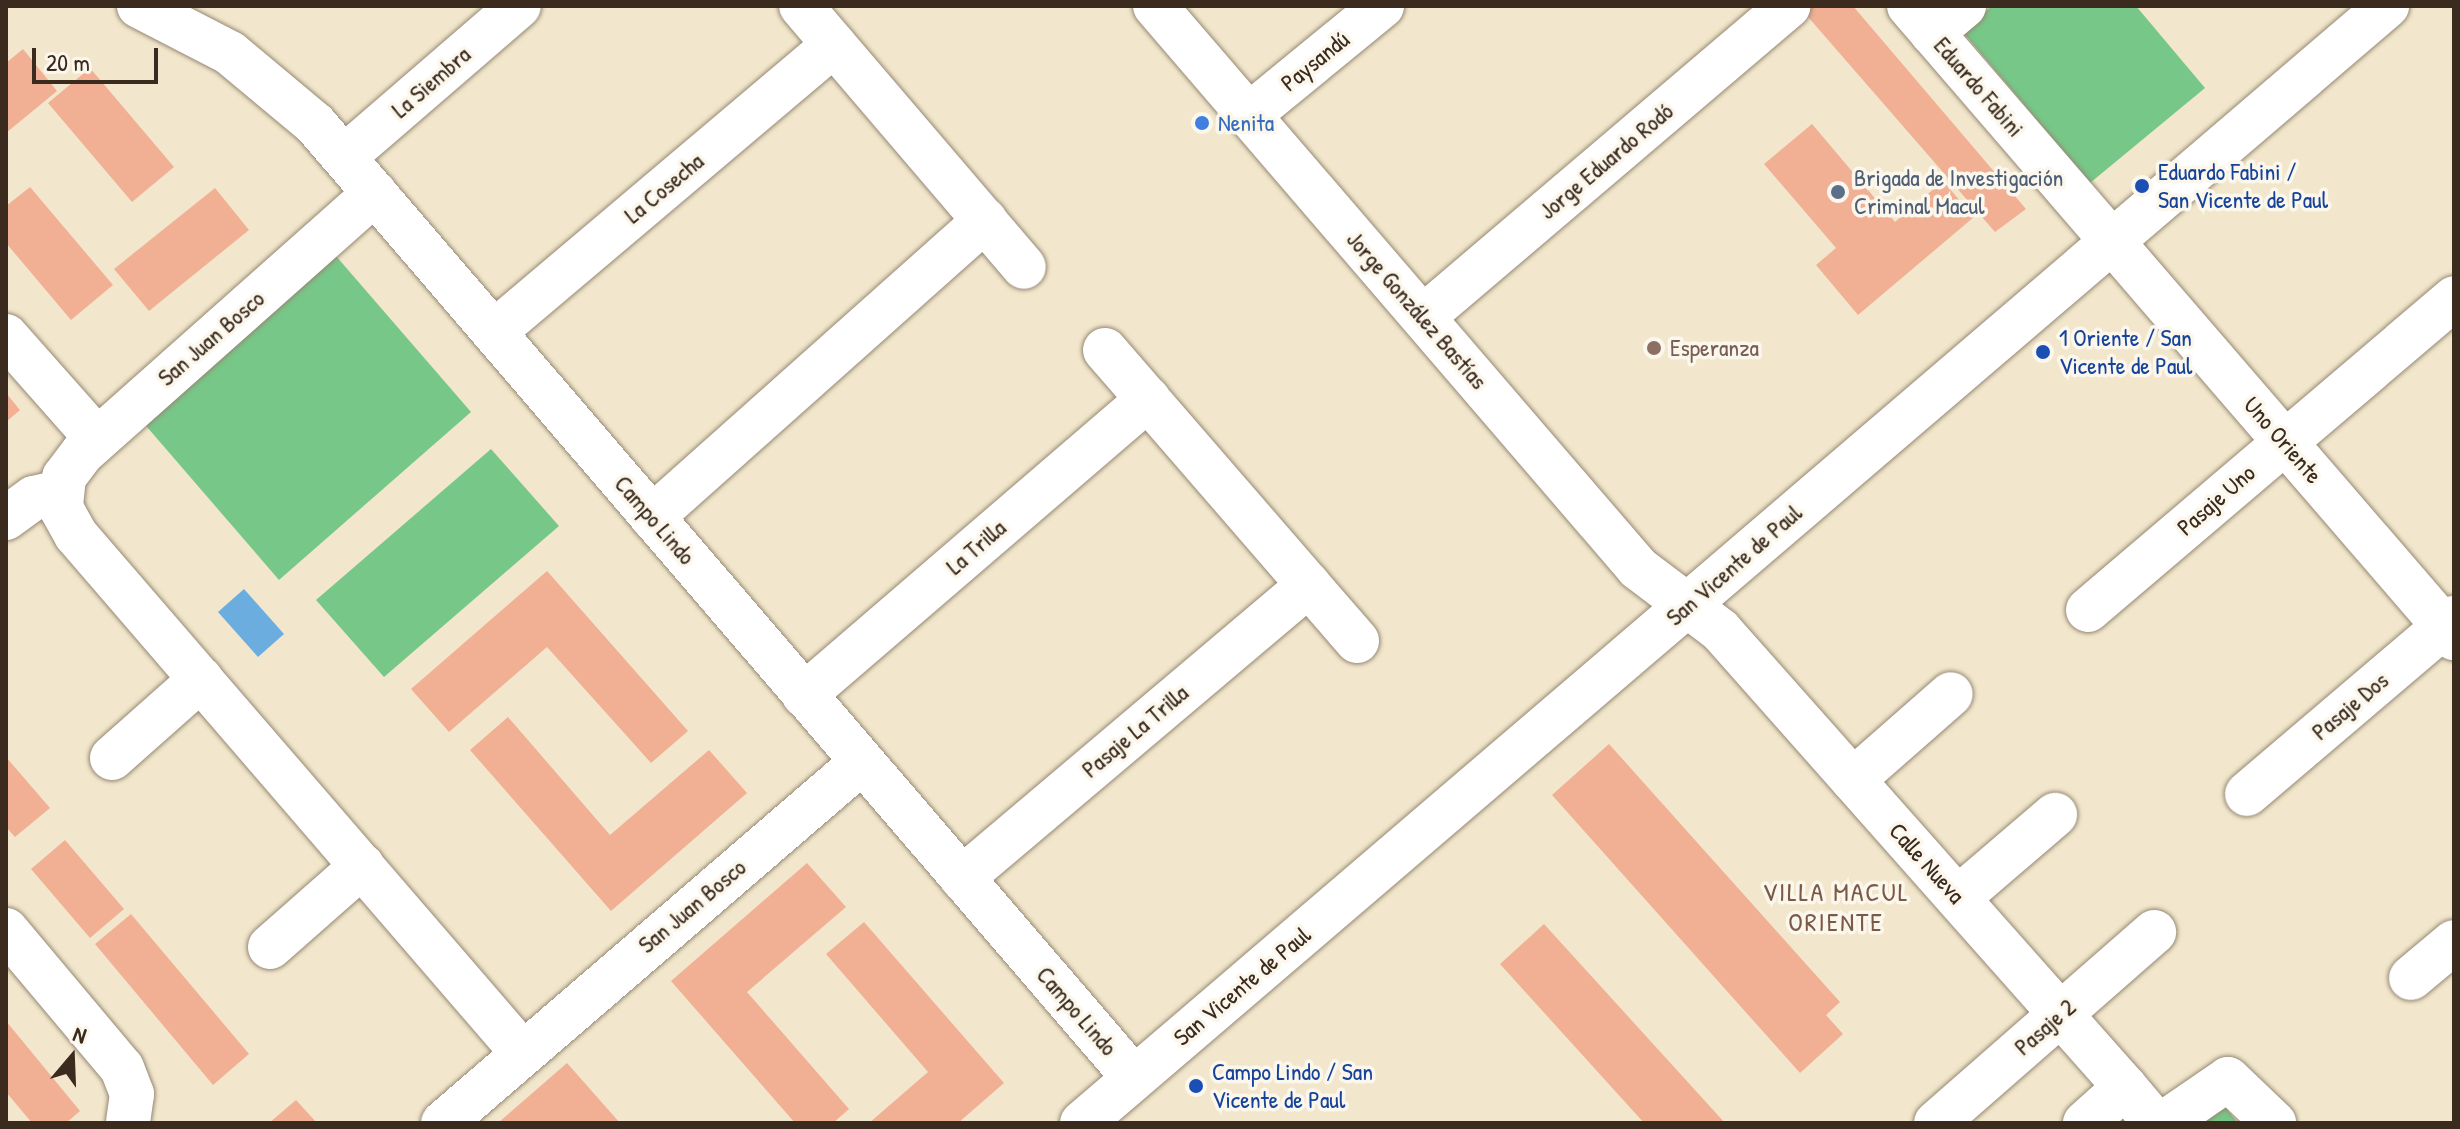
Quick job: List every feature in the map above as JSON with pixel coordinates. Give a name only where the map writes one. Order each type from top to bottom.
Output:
[{"type":"street","name":"Campo Lindo","points":[[139,6],[230,53],[274,86],[344,157],[1134,1078]]},
{"type":"street","points":[[213,6],[230,53]]},
{"type":"street","name":"La Siembra","points":[[344,157],[519,6]]},
{"type":"street","points":[[801,6],[1024,267]]},
{"type":"street","name":"Jorge González Bastías","points":[[1155,6],[1644,574],[1686,606]]},
{"type":"street","name":"Paysandú","points":[[1249,115],[1382,6]]},
{"type":"street","name":"Jorge Eduardo Rodó","points":[[1423,317],[1789,6]]},
{"type":"street","name":"San Vicente de Paul","points":[[1082,1123],[2387,6]]},
{"type":"street","name":"Eduardo Fabini","points":[[1935,15],[2111,241]]},
{"type":"street","name":"La Cosecha","points":[[494,332],[834,45]]},
{"type":"street","name":"San Juan Bosco","points":[[60,492],[71,464],[97,439],[375,193]]},
{"type":"street","points":[[652,517],[985,220]]},
{"type":"street","name":"Uno Oriente","points":[[2111,241],[2284,442],[2451,628]]},
{"type":"street","name":"Pasaje Uno","points":[[2088,610],[2454,298]]},
{"type":"street","points":[[6,336],[97,439]]},
{"type":"street","points":[[1105,350],[1357,641]]},
{"type":"street","name":"La Trilla","points":[[804,695],[1148,399]]},
{"type":"street","points":[[6,518],[34,498],[60,492],[76,535],[521,1051]]},
{"type":"street","name":"Pasaje La Trilla","points":[[962,878],[1309,585]]},
{"type":"street","name":"Calle Nueva","points":[[1686,606],[1720,630],[2152,1119],[2167,1121],[2228,1079],[2274,1123]]},
{"type":"street","name":"Pasaje Dos","points":[[2247,794],[2451,628]]},
{"type":"street","points":[[112,758],[201,679]]},
{"type":"street","points":[[1853,780],[1951,694]]},
{"type":"street","name":"San Juan Bosco","points":[[443,1123],[521,1051],[862,762]]},
{"type":"street","points":[[1958,898],[2055,815]]},
{"type":"street","points":[[270,947],[362,866]]},
{"type":"street","points":[[6,930],[122,1068],[130,1116]]},
{"type":"street","name":"Pasaje 2","points":[[1936,1123],[2154,932]]},
{"type":"street","points":[[2411,978],[2454,942]]},
{"type":"street","points":[[2085,1123],[2125,1087]]},
{"type":"green space","points":[[1992,6],[2136,6],[2205,88],[2090,183],[1962,31]]},
{"type":"green space","points":[[336,256],[471,412],[279,580],[141,420]]},
{"type":"green space","points":[[491,449],[559,526],[384,677],[316,600]]},
{"type":"green space","points":[[2220,1101],[2238,1123],[2195,1123]]},
{"type":"water","points":[[244,589],[284,634],[258,657],[218,612]]},
{"type":"building","points":[[1807,6],[1853,6],[2026,209],[1995,232],[1802,10]]},
{"type":"building","points":[[23,49],[57,91],[6,133],[6,63]]},
{"type":"building","points":[[90,68],[174,167],[132,202],[48,103]]},
{"type":"building","points":[[1812,124],[1895,222],[1943,181],[1974,217],[1858,315],[1816,265],[1836,248],[1764,164]]},
{"type":"building","points":[[30,187],[113,285],[71,320],[6,243],[6,206]]},
{"type":"building","points":[[215,188],[249,230],[149,311],[114,269]]},
{"type":"building","points":[[6,393],[20,410],[6,422]]},
{"type":"building","points":[[547,571],[688,731],[651,763],[547,647],[449,732],[411,689]]},
{"type":"building","points":[[508,717],[610,835],[709,750],[747,793],[611,911],[470,750]]},
{"type":"building","points":[[1609,744],[1840,1002],[1826,1015],[1843,1034],[1800,1073],[1552,795]]},
{"type":"building","points":[[6,757],[50,808],[15,837],[6,827]]},
{"type":"building","points":[[65,840],[124,909],[90,938],[31,869]]},
{"type":"building","points":[[807,863],[846,907],[747,992],[849,1109],[833,1123],[795,1123],[671,981]]},
{"type":"building","points":[[131,914],[249,1054],[213,1085],[95,944]]},
{"type":"building","points":[[864,922],[1004,1083],[958,1123],[869,1123],[928,1072],[826,954]]},
{"type":"building","points":[[1544,924],[1725,1123],[1644,1123],[1500,964]]},
{"type":"building","points":[[6,1021],[80,1111],[66,1123],[32,1123],[6,1092]]},
{"type":"building","points":[[567,1063],[620,1123],[498,1123]]},
{"type":"building","points":[[296,1100],[317,1123],[269,1123]]},
{"type":"place","name":"Nenita","points":[[1202,123]]},
{"type":"place","name":"Eduardo Fabini / San Vicente de Paul","points":[[2142,186]]},
{"type":"place","name":"Brigada de Investigación Criminal Macul","points":[[1838,192]]},
{"type":"place","name":"Esperanza","points":[[1654,348]]},
{"type":"place","name":"1 Oriente / San Vicente de Paul","points":[[2043,352]]},
{"type":"place","name":"Campo Lindo / San Vicente de Paul","points":[[1196,1086]]},
{"type":"district","name":"VILLA MACUL ORIENTE","points":[[1836,907]]}]
